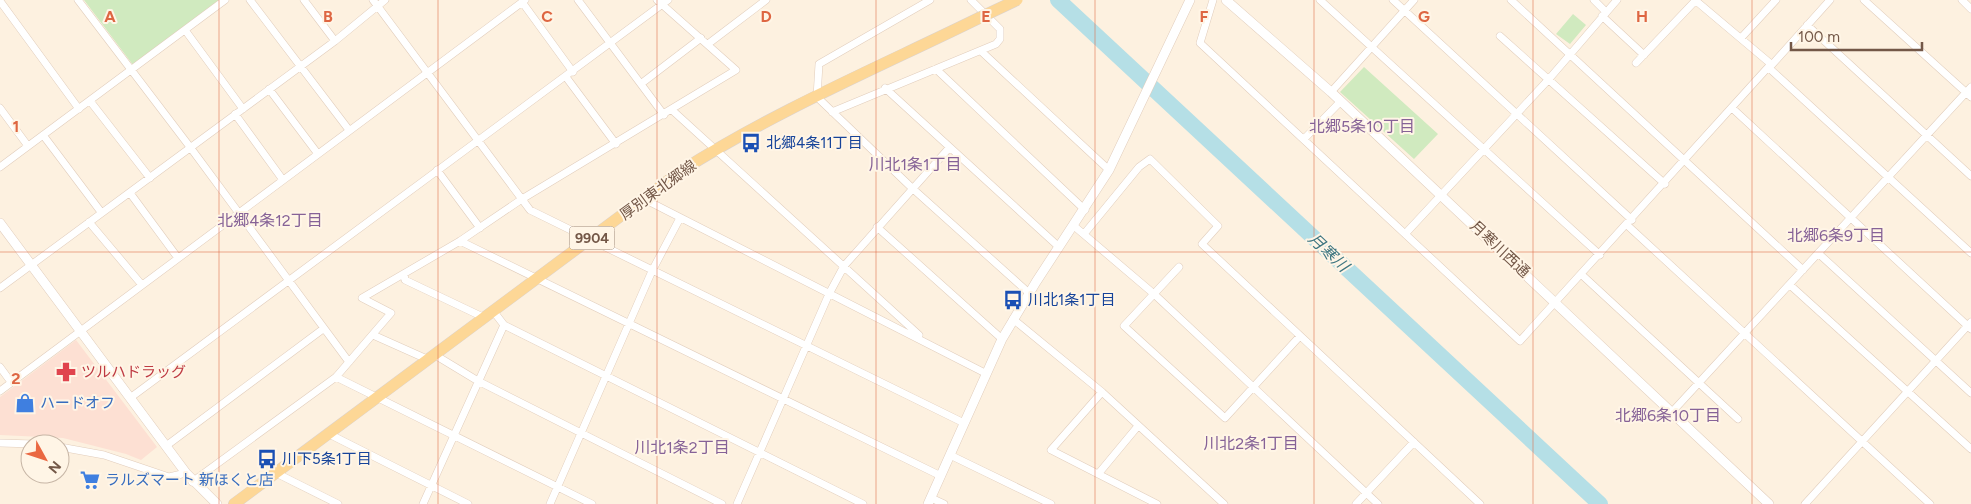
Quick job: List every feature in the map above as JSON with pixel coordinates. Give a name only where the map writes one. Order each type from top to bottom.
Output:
[{"type":"main road","name":"厚別東北郷線","points":[[234,504],[644,199],[715,149],[817,97],[1017,0]]},
{"type":"street","points":[[78,0],[190,147],[349,362]]},
{"type":"street","points":[[0,167],[225,0]]},
{"type":"street","points":[[250,0],[299,67],[350,130]]},
{"type":"street","points":[[304,0],[335,41]]},
{"type":"street","points":[[0,288],[100,212],[130,193],[335,41],[376,3],[385,0]]},
{"type":"street","points":[[578,0],[642,82],[664,114]]},
{"type":"street","points":[[708,44],[766,0]]},
{"type":"street","points":[[929,0],[819,64],[817,97],[912,188],[1029,293]]},
{"type":"street","points":[[832,112],[886,88],[982,52],[996,44],[1000,39],[1000,28],[971,0]]},
{"type":"street","points":[[944,504],[930,501],[985,373],[1013,319],[1109,170],[1190,0]]},
{"type":"street","points":[[1213,0],[1200,43],[1520,341],[1556,304],[1830,0]]},
{"type":"street","name":"月寒川西通","points":[[1226,0],[1332,92],[1769,504]]},
{"type":"street","points":[[1320,0],[1600,255]]},
{"type":"street","points":[[1393,0],[1518,112],[1745,332],[1930,504]]},
{"type":"street","points":[[1332,92],[1414,0]]},
{"type":"street","points":[[1511,0],[1803,270]]},
{"type":"street","points":[[1594,0],[1604,14],[1644,55]]},
{"type":"street","points":[[1405,234],[1549,79],[1617,0]]},
{"type":"street","points":[[1636,63],[1695,0],[1771,64]]},
{"type":"street","points":[[1741,38],[1776,0]]},
{"type":"street","points":[[1672,412],[1927,135],[1969,92],[1864,0]]},
{"type":"street","points":[[1962,0],[1971,9]]},
{"type":"street","points":[[0,1],[79,109]]},
{"type":"street","points":[[0,391],[524,1],[574,72]]},
{"type":"street","points":[[130,398],[437,170],[574,72],[662,2],[736,70],[522,199],[460,241],[362,298],[390,313],[336,377],[192,482]]},
{"type":"street","points":[[376,3],[530,210],[964,423]]},
{"type":"street","points":[[1807,25],[1971,176]]},
{"type":"street","points":[[185,30],[243,108]]},
{"type":"street","points":[[1500,36],[1665,184]]},
{"type":"street","points":[[642,82],[702,38]]},
{"type":"street","points":[[982,52],[1109,170]]},
{"type":"street","points":[[1771,64],[1769,68],[1971,253]]},
{"type":"street","points":[[936,69],[1084,210]]},
{"type":"street","points":[[566,77],[616,144]]},
{"type":"street","points":[[886,88],[949,148],[1059,247]]},
{"type":"street","points":[[269,89],[318,154]]},
{"type":"street","points":[[90,100],[150,178]]},
{"type":"street","points":[[1304,139],[1341,101]]},
{"type":"street","points":[[0,108],[28,146]]},
{"type":"street","points":[[1732,108],[1970,325],[1805,504]]},
{"type":"street","points":[[672,110],[925,340]]},
{"type":"street","points":[[235,114],[283,180]]},
{"type":"street","points":[[43,135],[100,212]]},
{"type":"street","points":[[737,504],[829,294],[844,266],[949,148]]},
{"type":"street","points":[[1084,234],[1139,167],[1150,159],[1218,226],[1202,244],[1480,504]]},
{"type":"street","points":[[437,170],[480,228]]},
{"type":"street","points":[[130,193],[178,258]]},
{"type":"street","points":[[644,199],[829,294],[925,340],[985,373]]},
{"type":"street","points":[[550,504],[652,271],[680,218]]},
{"type":"street","points":[[89,222],[142,285]]},
{"type":"street","points":[[0,223],[192,482],[216,504]]},
{"type":"street","points":[[1074,226],[1154,294],[1378,504]]},
{"type":"street","points":[[878,227],[1002,339]]},
{"type":"street","points":[[460,241],[941,476]]},
{"type":"street","points":[[1818,253],[1971,393]]},
{"type":"street","points":[[1179,267],[1124,326],[1225,418],[1300,336]]},
{"type":"street","points":[[404,274],[406,280],[490,315],[504,325],[605,378],[863,504]]},
{"type":"street","points":[[1582,275],[1738,419]]},
{"type":"street","points":[[1790,284],[1971,449]]},
{"type":"street","points":[[1013,319],[1102,392],[1224,504]]},
{"type":"street","points":[[423,504],[504,325]]},
{"type":"street","points":[[166,446],[323,329]]},
{"type":"street","points":[[373,335],[432,358],[722,504]]},
{"type":"street","points":[[0,367],[12,382]]},
{"type":"street","points":[[336,377],[592,504]]},
{"type":"street","points":[[1102,392],[1051,450],[1156,504]]},
{"type":"street","points":[[1099,473],[1138,426]]},
{"type":"street","points":[[329,434],[468,504]]},
{"type":"street","points":[[1356,504],[1414,442]]},
{"type":"street","points":[[0,443],[20,444]]},
{"type":"street","points":[[70,449],[104,455],[169,477],[186,473]]},
{"type":"street","points":[[950,455],[1051,504]]},
{"type":"street","points":[[276,473],[338,504]]},
{"type":"shaded area","points":[[76,340],[157,447],[141,460],[126,454],[70,440],[70,434],[0,435],[0,397]]},
{"type":"green space","points":[[84,0],[219,0],[133,65]]},
{"type":"green space","points":[[1573,14],[1586,25],[1570,44],[1556,34]]},
{"type":"green space","points":[[1364,67],[1438,134],[1414,159],[1340,92]]},
{"type":"waterway","name":"月寒川","points":[[1058,0],[1600,504]]},
{"type":"place","name":"北郷4条11丁目","points":[[751,143]]},
{"type":"place","name":"川北1条1丁目","points":[[1013,300]]},
{"type":"place","name":"ツルハドラッグ","points":[[66,372]]},
{"type":"place","name":"ハードオフ","points":[[25,403]]},
{"type":"place","name":"川下5条1丁目","points":[[267,459]]},
{"type":"place","name":"ラルズマート 新ほくと店","points":[[90,480]]},
{"type":"district","name":"北郷5条10丁目","points":[[1362,126]]},
{"type":"district","name":"川北1条1丁目","points":[[915,164]]},
{"type":"district","name":"北郷4条12丁目","points":[[270,220]]},
{"type":"district","name":"北郷6条9丁目","points":[[1836,235]]},
{"type":"district","name":"北郷6条10丁目","points":[[1668,415]]},
{"type":"district","name":"川北2条1丁目","points":[[1251,443]]},
{"type":"district","name":"川北1条2丁目","points":[[682,447]]}]
